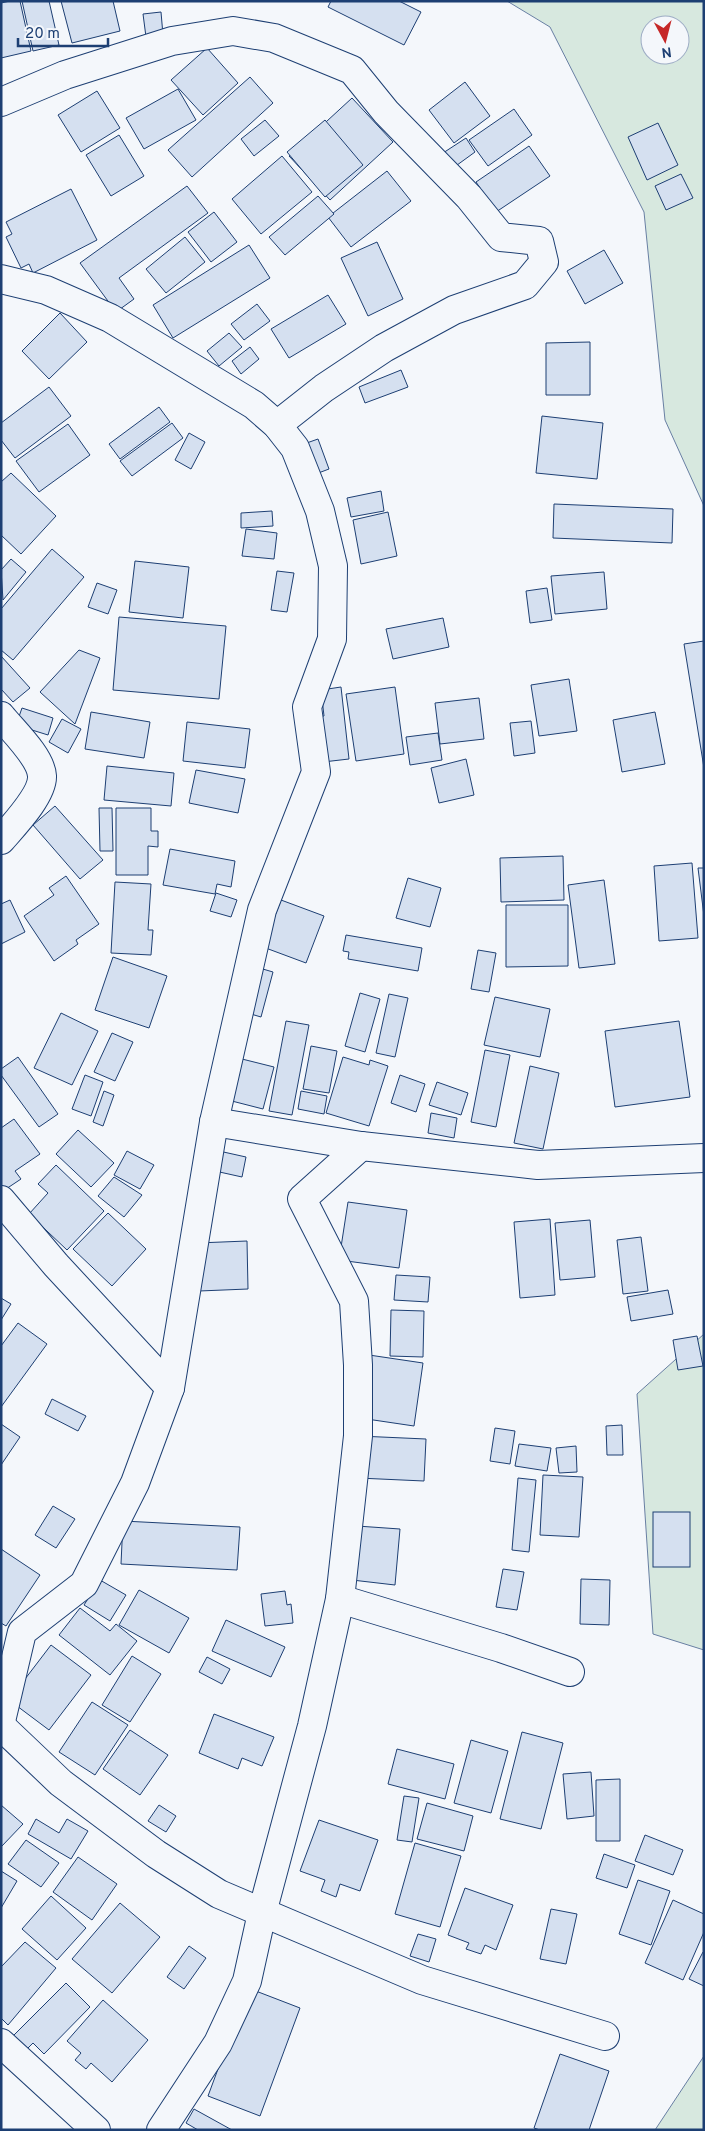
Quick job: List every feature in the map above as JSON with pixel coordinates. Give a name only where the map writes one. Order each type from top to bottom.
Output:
[{"type":"street","points":[[1,102],[65,75],[172,41],[233,31],[274,38],[352,70],[386,112],[469,196],[501,237],[539,240],[544,262],[525,285],[454,310],[384,348],[324,388],[277,425]]},
{"type":"street","points":[[1,279],[46,290],[110,318],[254,405],[277,425],[295,448],[320,510],[333,566],[332,639],[306,707],[316,772],[262,910],[214,1122],[170,1388],[135,1483],[84,1584],[22,1632],[1,1721]]},
{"type":"street","points":[[1,716],[36,759],[42,777],[36,798],[1,840]]},
{"type":"street","points":[[214,1122],[361,1146],[538,1165],[704,1158]]},
{"type":"street","points":[[161,2130],[218,2043],[247,1981],[262,1913],[312,1726],[340,1599],[358,1436],[358,1365],[354,1301],[302,1199],[361,1146]]},
{"type":"street","points":[[1,1200],[56,1266],[170,1388]]},
{"type":"street","points":[[340,1599],[501,1648],[570,1672]]},
{"type":"street","points":[[1,1726],[61,1783],[156,1854],[219,1894],[422,1980],[605,2036]]},
{"type":"street","points":[[1,2043],[96,2130]]},
{"type":"shaded area","points":[[507,1],[704,1],[704,506],[665,420],[644,212],[550,27]]},
{"type":"shaded area","points":[[704,1334],[704,1650],[653,1634],[637,1394]]},
{"type":"shaded area","points":[[704,2056],[704,2130],[655,2130]]},
{"type":"building","points":[[20,1],[31,51],[1,58],[1,3]]},
{"type":"building","points":[[22,1],[49,1],[59,45],[33,51]]},
{"type":"building","points":[[61,1],[113,1],[120,31],[72,43]]},
{"type":"building","points":[[331,1],[399,1],[421,12],[404,45],[328,7]]},
{"type":"building","points":[[161,12],[163,35],[146,37],[143,14]]},
{"type":"building","points":[[207,48],[238,83],[203,115],[171,80]]},
{"type":"building","points":[[250,77],[273,103],[192,177],[168,150]]},
{"type":"building","points":[[465,82],[490,116],[454,143],[429,110]]},
{"type":"building","points":[[178,89],[196,120],[144,149],[126,118]]},
{"type":"building","points":[[97,91],[120,128],[81,152],[58,115]]},
{"type":"building","points":[[352,98],[393,142],[330,200],[289,156]]},
{"type":"building","points":[[514,109],[532,135],[488,166],[469,140]]},
{"type":"building","points":[[265,120],[279,136],[254,156],[241,139]]},
{"type":"building","points":[[325,120],[363,165],[325,197],[287,152]]},
{"type":"building","points":[[658,123],[678,165],[647,180],[628,137]]},
{"type":"building","points":[[119,135],[144,176],[111,196],[86,155]]},
{"type":"building","points":[[466,138],[475,152],[453,168],[443,153]]},
{"type":"building","points":[[529,146],[550,176],[496,212],[476,182]]},
{"type":"building","points":[[282,156],[312,192],[261,234],[232,199]]},
{"type":"building","points":[[387,171],[411,201],[351,247],[328,217]]},
{"type":"building","points":[[681,174],[693,198],[666,210],[655,186]]},
{"type":"building","points":[[187,186],[208,213],[119,278],[134,299],[116,312],[80,263]]},
{"type":"building","points":[[71,189],[97,240],[33,273],[29,264],[21,268],[6,237],[12,234],[6,222]]},
{"type":"building","points":[[318,196],[334,214],[285,255],[269,237]]},
{"type":"building","points":[[214,212],[237,242],[211,262],[188,232]]},
{"type":"building","points":[[185,237],[205,262],[166,293],[146,269]]},
{"type":"building","points":[[377,242],[403,299],[368,316],[341,258]]},
{"type":"building","points":[[249,245],[270,278],[173,338],[153,305]]},
{"type":"building","points":[[604,250],[623,283],[585,304],[567,271]]},
{"type":"building","points":[[328,295],[346,324],[289,358],[271,329]]},
{"type":"building","points":[[257,304],[270,321],[244,340],[231,324]]},
{"type":"building","points":[[60,313],[87,342],[49,379],[22,351]]},
{"type":"building","points":[[229,333],[242,347],[219,366],[207,351]]},
{"type":"building","points":[[590,342],[590,395],[546,395],[546,343]]},
{"type":"building","points":[[250,347],[259,359],[241,374],[232,361]]},
{"type":"building","points":[[401,370],[408,387],[365,403],[359,387]]},
{"type":"building","points":[[49,387],[71,416],[15,458],[1,440],[1,423]]},
{"type":"building","points":[[159,407],[170,422],[120,459],[109,444]]},
{"type":"building","points":[[542,416],[603,423],[597,479],[536,473]]},
{"type":"building","points":[[172,423],[183,438],[132,476],[120,461]]},
{"type":"building","points":[[68,424],[90,455],[39,492],[16,461]]},
{"type":"building","points":[[189,433],[205,442],[191,469],[175,460]]},
{"type":"building","points":[[318,439],[329,469],[313,475],[301,445]]},
{"type":"building","points":[[11,473],[56,516],[21,554],[1,535],[1,482]]},
{"type":"building","points":[[381,491],[384,511],[351,517],[347,498]]},
{"type":"building","points":[[554,504],[673,509],[672,543],[553,538]]},
{"type":"building","points":[[272,511],[273,526],[241,528],[241,513]]},
{"type":"building","points":[[388,512],[397,556],[361,564],[353,520]]},
{"type":"building","points":[[246,529],[277,533],[274,559],[242,556]]},
{"type":"building","points":[[52,549],[84,577],[13,660],[1,650],[1,609]]},
{"type":"building","points":[[11,559],[26,572],[3,600],[1,570]]},
{"type":"building","points":[[135,561],[189,567],[183,618],[129,612]]},
{"type":"building","points":[[277,571],[294,573],[287,612],[271,610]]},
{"type":"building","points":[[604,572],[607,609],[555,614],[551,576]]},
{"type":"building","points":[[97,583],[117,590],[108,614],[88,607]]},
{"type":"building","points":[[547,588],[552,620],[530,623],[526,591]]},
{"type":"building","points":[[119,617],[226,626],[219,699],[113,690]]},
{"type":"building","points":[[443,618],[449,647],[393,659],[386,629]]},
{"type":"building","points":[[704,641],[704,768],[684,644]]},
{"type":"building","points":[[79,650],[100,658],[75,724],[40,692]]},
{"type":"building","points":[[1,656],[30,688],[13,702],[1,689]]},
{"type":"building","points":[[569,679],[577,731],[539,736],[531,685]]},
{"type":"building","points":[[341,687],[349,759],[323,762],[318,717],[324,716],[321,690]]},
{"type":"building","points":[[395,687],[404,754],[356,761],[346,694]]},
{"type":"building","points":[[479,698],[484,739],[440,744],[435,703]]},
{"type":"building","points":[[22,708],[53,718],[48,735],[16,725]]},
{"type":"building","points":[[91,712],[150,722],[144,758],[85,749]]},
{"type":"building","points":[[655,712],[665,764],[622,772],[613,720]]},
{"type":"building","points":[[62,719],[81,729],[68,753],[49,742]]},
{"type":"building","points":[[531,721],[535,753],[514,756],[510,723]]},
{"type":"building","points":[[187,722],[250,729],[245,768],[183,761]]},
{"type":"building","points":[[438,733],[442,760],[410,765],[406,737]]},
{"type":"building","points":[[466,759],[474,795],[439,803],[431,768]]},
{"type":"building","points":[[107,766],[174,773],[171,806],[104,800]]},
{"type":"building","points":[[196,770],[245,779],[238,813],[189,803]]},
{"type":"building","points":[[55,806],[103,860],[80,879],[33,825]]},
{"type":"building","points":[[99,808],[112,808],[113,851],[100,851]]},
{"type":"building","points":[[116,808],[151,808],[151,831],[158,831],[158,847],[148,846],[148,875],[116,875]]},
{"type":"building","points":[[170,849],[235,861],[231,887],[217,884],[215,894],[163,885]]},
{"type":"building","points":[[563,856],[564,900],[501,902],[500,858]]},
{"type":"building","points":[[692,863],[698,938],[659,941],[654,866]]},
{"type":"building","points":[[698,868],[704,868],[704,916]]},
{"type":"building","points":[[66,876],[99,924],[76,940],[78,944],[54,961],[24,916],[54,895],[49,888]]},
{"type":"building","points":[[408,878],[441,888],[430,927],[396,918]]},
{"type":"building","points":[[604,880],[615,964],[579,968],[568,885]]},
{"type":"building","points":[[115,882],[151,884],[148,930],[153,930],[151,955],[111,953]]},
{"type":"building","points":[[216,893],[237,900],[231,917],[210,911]]},
{"type":"building","points":[[10,900],[25,932],[1,944],[1,904]]},
{"type":"building","points":[[281,900],[324,916],[306,963],[263,947]]},
{"type":"building","points":[[506,905],[568,905],[568,966],[506,967]]},
{"type":"building","points":[[346,935],[422,948],[418,971],[348,959],[349,952],[343,951]]},
{"type":"building","points":[[478,950],[496,953],[489,992],[471,989]]},
{"type":"building","points":[[113,957],[167,976],[149,1028],[95,1010]]},
{"type":"building","points":[[256,967],[273,972],[261,1017],[244,1012]]},
{"type":"building","points":[[360,993],[380,999],[365,1052],[345,1046]]},
{"type":"building","points":[[389,994],[408,998],[395,1057],[376,1053]]},
{"type":"building","points":[[495,997],[550,1009],[540,1057],[484,1045]]},
{"type":"building","points":[[61,1013],[98,1031],[72,1085],[34,1068]]},
{"type":"building","points":[[286,1021],[309,1025],[292,1115],[269,1111]]},
{"type":"building","points":[[679,1021],[690,1097],[615,1107],[605,1031]]},
{"type":"building","points":[[112,1033],[133,1042],[115,1081],[94,1072]]},
{"type":"building","points":[[311,1046],[337,1051],[329,1093],[303,1089]]},
{"type":"building","points":[[485,1050],[510,1055],[496,1127],[471,1122]]},
{"type":"building","points":[[18,1057],[58,1114],[39,1127],[1,1075],[1,1069]]},
{"type":"building","points":[[234,1057],[274,1067],[263,1109],[224,1099]]},
{"type":"building","points":[[343,1057],[369,1065],[370,1060],[388,1066],[369,1126],[326,1113]]},
{"type":"building","points":[[530,1066],[559,1073],[543,1149],[514,1143]]},
{"type":"building","points":[[85,1075],[103,1082],[91,1116],[72,1109]]},
{"type":"building","points":[[400,1075],[425,1084],[416,1112],[391,1103]]},
{"type":"building","points":[[437,1082],[468,1093],[461,1115],[429,1105]]},
{"type":"building","points":[[104,1091],[114,1095],[103,1126],[93,1122]]},
{"type":"building","points":[[301,1091],[327,1096],[324,1114],[298,1109]]},
{"type":"building","points":[[431,1113],[457,1118],[454,1138],[428,1133]]},
{"type":"building","points":[[14,1119],[40,1154],[15,1171],[21,1179],[3,1191],[1,1188],[1,1128]]},
{"type":"building","points":[[78,1130],[114,1163],[91,1187],[56,1154]]},
{"type":"building","points":[[127,1151],[154,1165],[140,1189],[114,1175]]},
{"type":"building","points":[[219,1151],[246,1157],[242,1177],[215,1171]]},
{"type":"building","points":[[56,1165],[104,1211],[67,1250],[29,1214],[48,1193],[38,1184]]},
{"type":"building","points":[[114,1177],[142,1195],[124,1217],[98,1196]]},
{"type":"building","points":[[348,1202],[407,1210],[399,1268],[339,1260]]},
{"type":"building","points":[[108,1213],[146,1249],[112,1286],[73,1249]]},
{"type":"building","points":[[550,1219],[555,1295],[520,1298],[514,1222]]},
{"type":"building","points":[[590,1220],[595,1277],[560,1280],[555,1223]]},
{"type":"building","points":[[641,1237],[648,1291],[623,1294],[617,1240]]},
{"type":"building","points":[[247,1241],[248,1289],[199,1291],[197,1243]]},
{"type":"building","points":[[396,1275],[430,1277],[428,1302],[394,1300]]},
{"type":"building","points":[[668,1290],[673,1314],[631,1321],[627,1297]]},
{"type":"building","points":[[1,1298],[11,1304],[1,1320]]},
{"type":"building","points":[[391,1310],[424,1311],[423,1357],[390,1356]]},
{"type":"building","points":[[18,1323],[47,1344],[1,1407],[1,1346]]},
{"type":"building","points":[[697,1336],[703,1366],[678,1370],[673,1340]]},
{"type":"building","points":[[369,1355],[423,1363],[414,1426],[360,1418]]},
{"type":"building","points":[[52,1399],[86,1416],[78,1431],[45,1414]]},
{"type":"building","points":[[1,1424],[20,1437],[1,1465]]},
{"type":"building","points":[[622,1425],[623,1455],[607,1455],[606,1426]]},
{"type":"building","points":[[495,1428],[515,1431],[510,1464],[490,1461]]},
{"type":"building","points":[[359,1436],[426,1439],[424,1481],[358,1478]]},
{"type":"building","points":[[519,1444],[551,1448],[547,1471],[515,1466]]},
{"type":"building","points":[[576,1446],[577,1472],[559,1473],[556,1448]]},
{"type":"building","points":[[543,1475],[583,1477],[579,1537],[540,1535]]},
{"type":"building","points":[[518,1478],[536,1480],[529,1552],[512,1550]]},
{"type":"building","points":[[53,1506],[75,1519],[56,1548],[35,1535]]},
{"type":"building","points":[[653,1512],[690,1512],[690,1567],[653,1567]]},
{"type":"building","points":[[123,1521],[240,1527],[237,1570],[121,1564]]},
{"type":"building","points":[[357,1526],[400,1529],[395,1585],[352,1580]]},
{"type":"building","points":[[1,1549],[40,1575],[6,1626],[1,1623]]},
{"type":"building","points":[[503,1569],[524,1572],[517,1610],[496,1607]]},
{"type":"building","points":[[581,1579],[610,1580],[609,1625],[580,1624]]},
{"type":"building","points":[[100,1580],[126,1595],[110,1621],[84,1605]]},
{"type":"building","points":[[139,1590],[189,1618],[169,1653],[119,1625]]},
{"type":"building","points":[[285,1591],[287,1605],[291,1604],[293,1623],[265,1626],[261,1594]]},
{"type":"building","points":[[80,1608],[110,1631],[116,1624],[137,1641],[110,1675],[59,1635]]},
{"type":"building","points":[[226,1620],[285,1647],[271,1677],[212,1651]]},
{"type":"building","points":[[51,1645],[91,1675],[49,1730],[9,1700]]},
{"type":"building","points":[[132,1656],[161,1674],[130,1722],[102,1705]]},
{"type":"building","points":[[207,1657],[230,1669],[222,1684],[199,1672]]},
{"type":"building","points":[[92,1702],[128,1725],[95,1775],[59,1752]]},
{"type":"building","points":[[214,1714],[274,1737],[262,1766],[242,1758],[238,1769],[199,1753]]},
{"type":"building","points":[[130,1730],[168,1755],[140,1795],[103,1769]]},
{"type":"building","points":[[522,1732],[563,1743],[541,1829],[500,1819]]},
{"type":"building","points":[[471,1740],[508,1751],[491,1813],[454,1803]]},
{"type":"building","points":[[397,1749],[454,1764],[445,1799],[388,1784]]},
{"type":"building","points":[[591,1772],[594,1816],[567,1819],[563,1774]]},
{"type":"building","points":[[620,1779],[620,1841],[596,1841],[596,1780]]},
{"type":"building","points":[[404,1796],[419,1798],[412,1842],[397,1840]]},
{"type":"building","points":[[427,1803],[473,1816],[464,1851],[417,1839]]},
{"type":"building","points":[[1,1805],[23,1824],[1,1847]]},
{"type":"building","points":[[159,1805],[176,1816],[166,1832],[148,1821]]},
{"type":"building","points":[[36,1819],[59,1833],[67,1819],[88,1831],[71,1859],[28,1834]]},
{"type":"building","points":[[319,1820],[378,1840],[360,1891],[340,1884],[336,1897],[321,1891],[325,1880],[300,1871]]},
{"type":"building","points":[[645,1835],[683,1850],[673,1875],[635,1861]]},
{"type":"building","points":[[26,1840],[59,1863],[41,1887],[8,1864]]},
{"type":"building","points":[[415,1843],[461,1856],[440,1927],[395,1914]]},
{"type":"building","points":[[604,1854],[635,1865],[627,1888],[596,1878]]},
{"type":"building","points":[[78,1857],[117,1884],[92,1920],[53,1892]]},
{"type":"building","points":[[1,1871],[17,1881],[1,1908]]},
{"type":"building","points":[[638,1880],[670,1891],[651,1945],[619,1934]]},
{"type":"building","points":[[465,1888],[513,1905],[496,1950],[485,1945],[481,1954],[466,1949],[469,1943],[448,1935]]},
{"type":"building","points":[[51,1896],[86,1928],[57,1960],[22,1929]]},
{"type":"building","points":[[673,1900],[704,1914],[704,1932],[683,1980],[645,1963]]},
{"type":"building","points":[[120,1903],[160,1937],[112,1993],[72,1959]]},
{"type":"building","points":[[551,1909],[577,1914],[566,1964],[540,1959]]},
{"type":"building","points":[[418,1934],[436,1939],[429,1962],[410,1956]]},
{"type":"building","points":[[25,1942],[56,1968],[8,2025],[1,2018],[1,1967]]},
{"type":"building","points":[[189,1946],[206,1958],[184,1989],[167,1977]]},
{"type":"building","points":[[704,1952],[704,1986],[689,1979]]},
{"type":"building","points":[[66,1983],[90,2007],[44,2054],[33,2043],[20,2056],[6,2043]]},
{"type":"building","points":[[248,1988],[300,2008],[260,2116],[208,2096]]},
{"type":"building","points":[[103,2000],[148,2040],[112,2082],[91,2063],[86,2069],[75,2060],[81,2053],[67,2041]]},
{"type":"building","points":[[560,2054],[609,2071],[589,2130],[540,2130],[534,2128]]},
{"type":"building","points":[[194,2109],[232,2130],[198,2130],[186,2123]]}]
